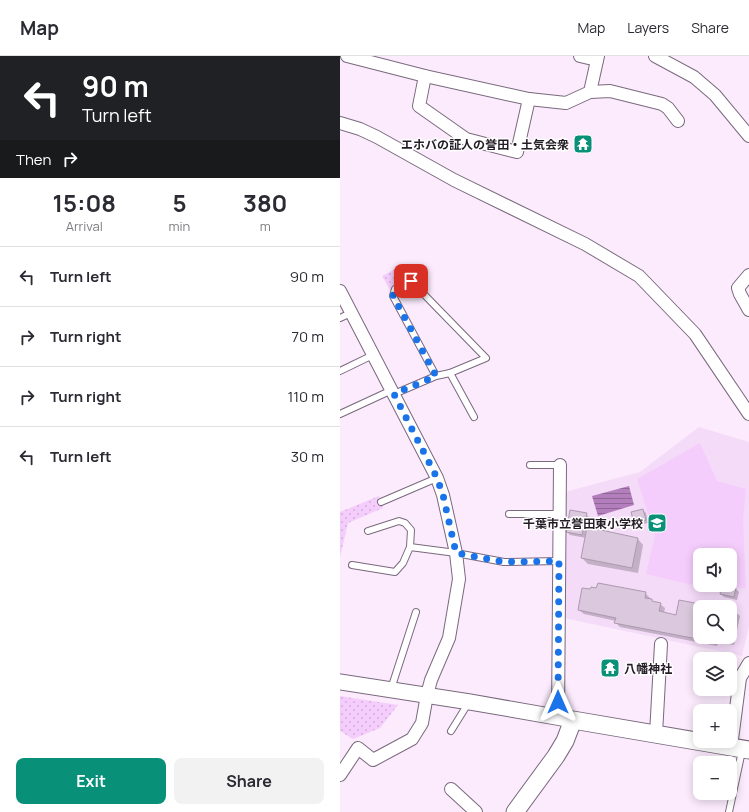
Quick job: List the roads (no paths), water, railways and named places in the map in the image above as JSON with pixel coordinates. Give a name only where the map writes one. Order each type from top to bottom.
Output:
[{"type":"main road","points":[[515,812],[556,756],[565,741],[566,719],[741,749]]},
{"type":"street","points":[[347,56],[424,76],[529,99],[566,103],[590,92],[610,91],[662,104],[668,108],[678,122]]},
{"type":"street","points":[[580,56],[598,58],[590,92]]},
{"type":"street","points":[[655,56],[694,77],[715,95],[749,136]]},
{"type":"street","points":[[424,76],[419,106],[466,139],[517,152],[529,99]]},
{"type":"street","points":[[340,124],[360,129],[377,137],[454,180],[585,244],[639,276],[695,334],[749,414]]},
{"type":"street","points":[[749,275],[738,288],[749,310]]},
{"type":"street","points":[[340,291],[345,315],[373,355],[437,478],[443,495],[456,553],[459,579],[449,638],[431,680],[422,723],[412,739],[373,760],[358,748],[340,775]]},
{"type":"street","points":[[340,682],[470,702],[566,719],[559,561],[560,465]]},
{"type":"street","points":[[656,734],[661,644]]},
{"type":"street","points":[[741,749],[740,678],[749,664]]},
{"type":"street","points":[[451,789],[476,812]]},
{"type":"lane","points":[[340,414],[393,392],[436,376],[450,373],[486,358],[411,281],[394,289],[393,296],[436,376]]},
{"type":"lane","points":[[340,371],[373,355]]},
{"type":"lane","points":[[450,373],[474,417]]},
{"type":"lane","points":[[530,465],[560,465]]},
{"type":"lane","points":[[381,502],[437,478]]},
{"type":"lane","points":[[509,514],[560,514]]},
{"type":"lane","points":[[352,566],[395,572],[403,563],[410,547],[411,530],[405,523],[399,521],[368,531]]},
{"type":"lane","points":[[410,547],[456,553],[504,562],[559,561]]},
{"type":"lane","points":[[391,690],[416,612]]},
{"type":"lane","points":[[451,731],[470,702]]},
{"type":"lane","points":[[729,812],[741,749]]},
{"type":"place","name":"エホバの証人の誉田・土気会衆","points":[[583,144]]},
{"type":"place","name":"千葉市立誉田東小学校","points":[[657,523]]},
{"type":"place","name":"八幡神社","points":[[610,668]]}]
